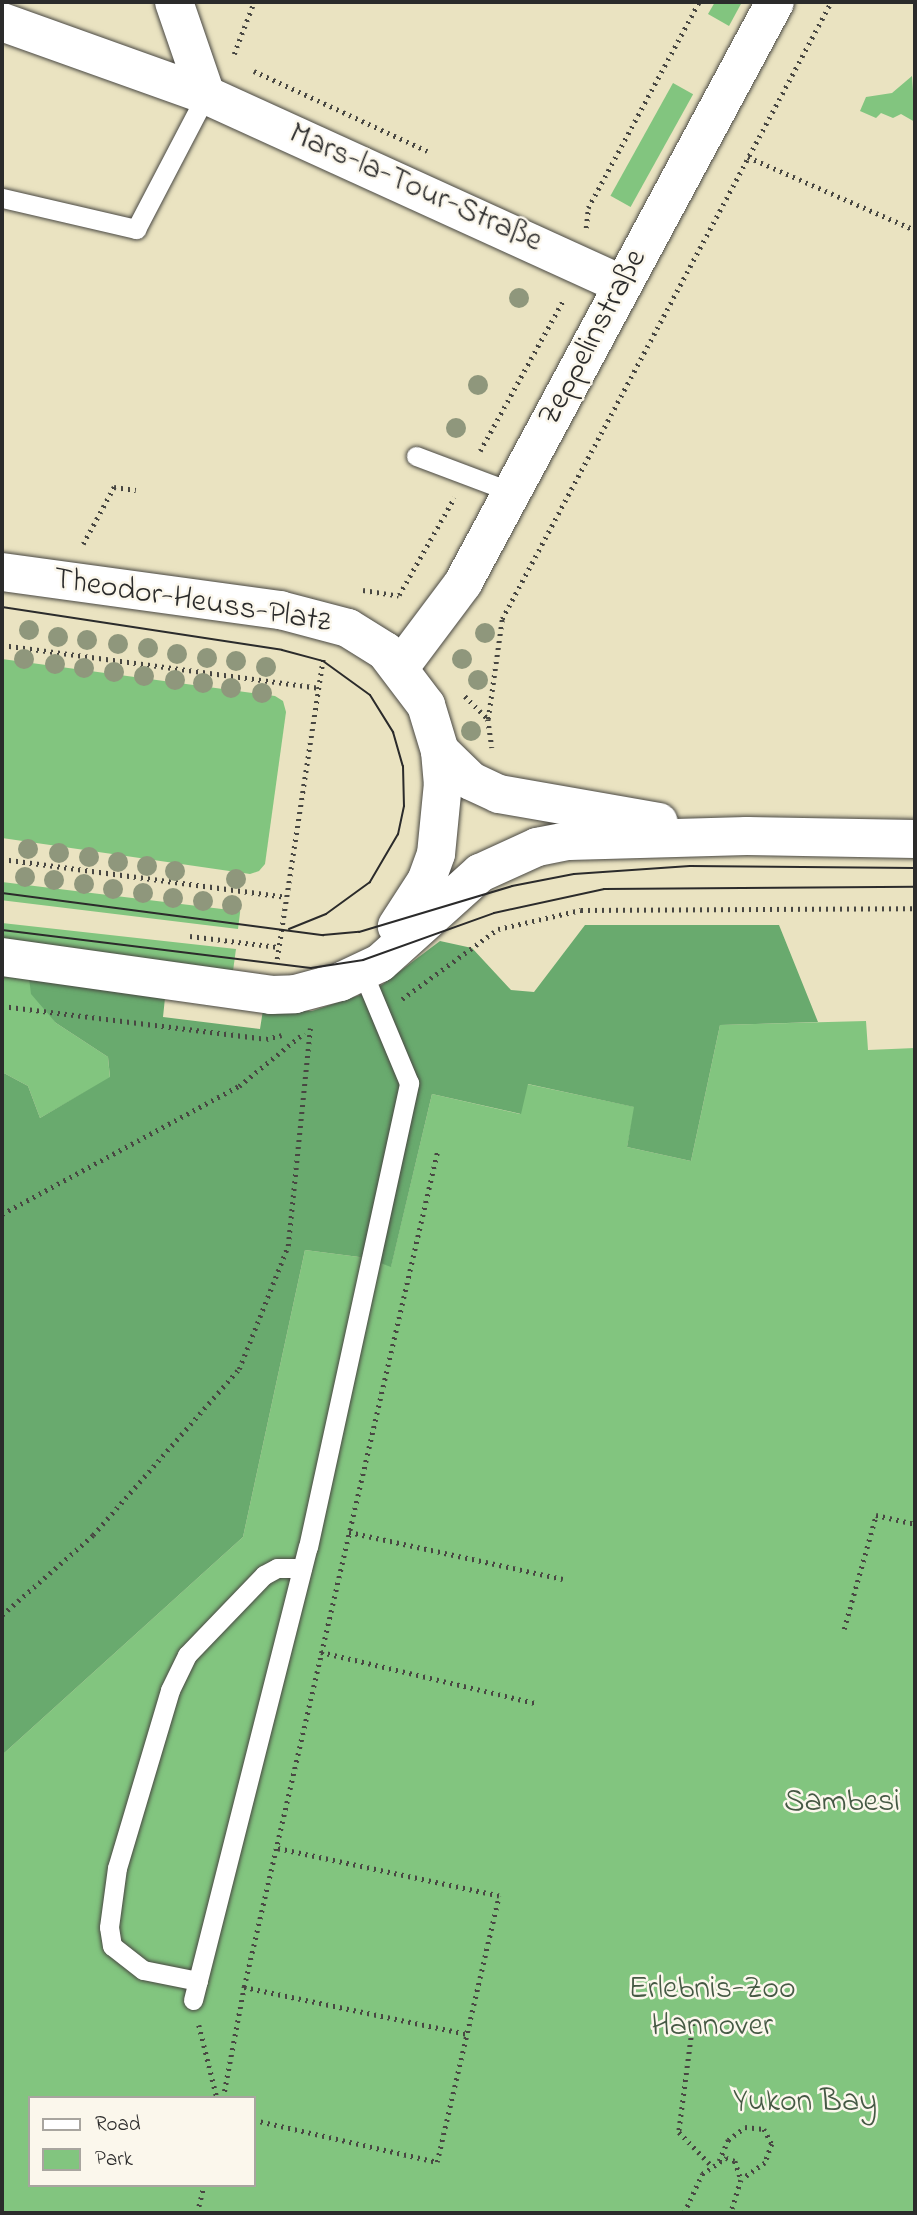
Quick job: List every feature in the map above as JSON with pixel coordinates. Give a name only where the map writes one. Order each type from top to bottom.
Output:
[{"type":"street","points":[[174,2],[206,95]]},
{"type":"street","name":"Zeppelinstraße","points":[[401,666],[463,583],[775,2]]},
{"type":"street","name":"Mars-la-Tour-Straße","points":[[2,22],[206,95],[622,285]]},
{"type":"street","name":"Theodor-Heuss-Platz","points":[[2,572],[280,610],[326,621],[367,638],[401,666],[426,705],[440,751],[443,817],[426,881],[402,921],[319,1007]]},
{"type":"street","name":"Theodor-Heuss-Platz","points":[[440,751],[471,781],[499,794],[747,836]]},
{"type":"street","points":[[747,836],[915,839]]},
{"type":"street","name":"Theodor-Heuss-Platz","points":[[319,1007],[403,946],[454,891],[480,873],[537,847],[569,841],[747,836]]},
{"type":"street","name":"Theodor-Heuss-Platz","points":[[2,957],[271,995],[319,1007]]},
{"type":"lane","points":[[2,198],[136,229],[206,95]]},
{"type":"lane","points":[[416,456],[512,492]]},
{"type":"lane","points":[[302,1568],[277,1568],[264,1575],[182,1663],[117,1868],[109,1927],[112,1946],[143,1970],[195,1991],[302,1568],[409,1083],[363,973]]},
{"type":"path","points":[[231,62],[254,2]]},
{"type":"path","points":[[399,595],[582,265],[588,208],[699,2]]},
{"type":"path","points":[[488,719],[502,619],[831,2]]},
{"type":"path","points":[[748,156],[915,230]]},
{"type":"path","points":[[81,548],[114,487],[136,490]]},
{"type":"path","points":[[271,995],[326,621]]},
{"type":"path","points":[[2,645],[318,688]]},
{"type":"path","points":[[2,859],[286,897]]},
{"type":"path","points":[[381,1014],[498,929],[581,910],[915,908]]},
{"type":"path","points":[[190,936],[278,947]]},
{"type":"path","points":[[2,1006],[266,1039],[310,1027]]},
{"type":"path","points":[[2,1615],[93,1535],[239,1369],[288,1245],[310,1027],[319,1007]]},
{"type":"path","points":[[2,1214],[239,1086],[310,1027]]},
{"type":"path","points":[[223,2096],[244,1987],[438,1149]]},
{"type":"path","points":[[845,1629],[876,1516],[915,1524]]},
{"type":"path","points":[[349,1532],[563,1578]]},
{"type":"path","points":[[321,1652],[535,1703]]},
{"type":"path","points":[[256,2120],[437,2162],[499,1896],[276,1848]]},
{"type":"path","points":[[244,1987],[467,2034]]},
{"type":"path","points":[[195,1991],[217,2096]]},
{"type":"path","points":[[693,2024],[679,2132],[710,2164]]},
{"type":"path","points":[[719,2161],[728,2140],[745,2127],[764,2129],[772,2144],[765,2163],[741,2180]]},
{"type":"path","points":[[684,2213],[694,2186],[710,2164],[735,2161],[741,2180],[732,2213]]},
{"type":"path","points":[[197,2213],[204,2187]]},
{"type":"green space","points":[[715,2],[742,2],[729,26],[708,14]]},
{"type":"green space","points":[[912,76],[915,122],[901,114],[893,118],[881,113],[876,118],[860,111],[866,97],[892,93]]},
{"type":"green space","points":[[673,83],[693,94],[631,207],[610,196]]},
{"type":"green space","points":[[2,659],[275,696],[283,701],[286,712],[265,864],[259,871],[250,874],[2,838]]},
{"type":"green space","points":[[2,882],[240,911],[238,929],[2,900]]},
{"type":"green space","points":[[2,923],[236,949],[233,971],[2,941]]},
{"type":"green space","points":[[585,925],[779,925],[818,1022],[720,1025],[691,1161],[627,1147],[634,1107],[528,1084],[521,1114],[432,1094],[391,1267],[367,1258],[305,1250],[243,1537],[2,1755],[2,1072],[28,1086],[40,1118],[110,1077],[108,1057],[56,1023],[31,994],[29,978],[165,998],[163,1017],[260,1029],[263,1010],[312,1011],[375,990],[440,941],[472,948],[511,990],[534,992]]},
{"type":"green space","points":[[2,975],[29,978],[56,1023],[108,1057],[110,1078],[40,1118],[28,1086],[2,1072]]},
{"type":"green space","points":[[866,1021],[868,1050],[915,1048],[915,2213],[2,2213],[2,1755],[243,1537],[305,1250],[367,1258],[391,1266],[432,1094],[520,1114],[527,1084],[635,1107],[627,1147],[691,1161],[720,1025]]},
{"type":"tram line","points":[[2,607],[282,650],[323,661],[370,695],[393,732],[403,766],[404,806],[398,834],[370,882],[326,914],[289,929]]},
{"type":"tram line","points":[[2,893],[323,935],[359,932],[512,886],[574,874],[690,866],[915,868]]},
{"type":"tram line","points":[[2,930],[311,968],[363,960],[494,913],[604,889],[915,887]]},
{"type":"park label","name":"Sambesi","points":[[842,1803]]},
{"type":"park label","name":"Erlebnis-Zoo Hannover","points":[[712,2010]]},
{"type":"park label","name":"Yukon Bay","points":[[805,2103]]}]
